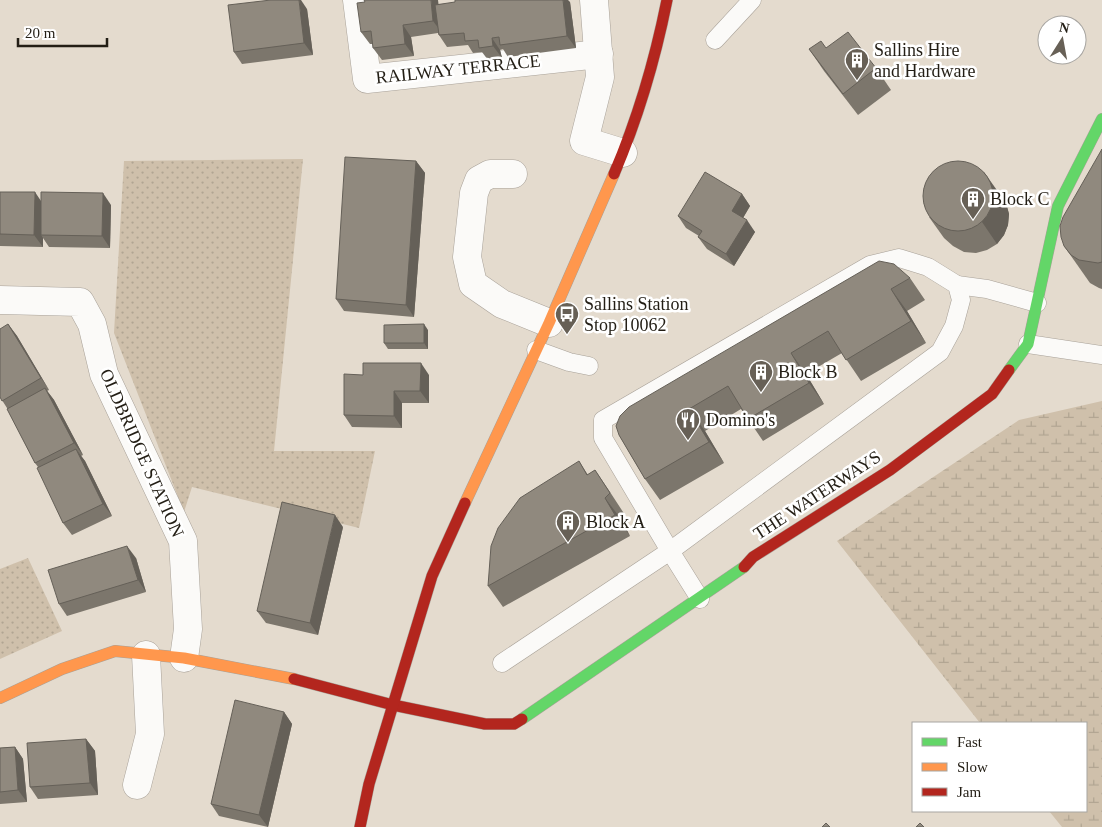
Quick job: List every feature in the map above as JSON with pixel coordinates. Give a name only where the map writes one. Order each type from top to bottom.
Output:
[{"type":"street","name":"RAILWAY TERRACE","points":[[357,0],[367,80],[598,54]]},
{"type":"street","points":[[594,0],[600,77],[584,141],[623,153]]},
{"type":"street","points":[[360,827],[369,784],[432,576],[549,323],[623,153],[656,53],[668,0]]},
{"type":"street","name":"THE WATERWAYS","points":[[393,705],[485,724],[514,724],[742,570],[752,557],[890,470],[992,394],[1028,344],[1058,206],[1102,119]]},
{"type":"street","points":[[513,174],[490,174],[479,180],[474,193],[467,257],[473,284],[502,304],[549,323]]},
{"type":"street","name":"OLDBRIDGE STATION","points":[[0,300],[80,302],[92,324],[104,374],[183,541],[188,629],[184,658]]},
{"type":"street","points":[[0,698],[62,669],[115,651],[184,658],[308,682],[393,705]]},
{"type":"street","points":[[137,785],[150,734],[146,655]]},
{"type":"lane","points":[[715,40],[752,0]]},
{"type":"lane","points":[[700,599],[603,438],[603,420],[870,264],[899,258],[928,267],[957,285],[987,289],[1037,303]]},
{"type":"lane","points":[[502,663],[670,551],[940,352],[954,326],[961,300],[957,285]]},
{"type":"lane","points":[[1028,344],[1102,355]]},
{"type":"lane","points":[[536,350],[569,362],[589,366]]},
{"type":"green space","points":[[303,159],[274,451],[375,451],[359,528],[192,487],[184,512],[114,333],[124,161]]},
{"type":"green space","points":[[1102,401],[1102,827],[1062,827],[1050,812],[1087,812],[1087,722],[979,722],[837,541],[1019,420]]},
{"type":"green space","points":[[28,558],[62,631],[0,659],[0,569]]},
{"type":"building","points":[[271,0],[299,0],[304,43],[234,52],[228,5]]},
{"type":"building","points":[[364,0],[431,0],[433,21],[403,25],[405,44],[373,48],[371,31],[361,32],[357,3],[365,2]]},
{"type":"building","points":[[455,0],[563,0],[567,36],[500,45],[499,37],[492,38],[493,46],[479,48],[478,40],[465,41],[464,33],[439,35],[435,5],[455,2]]},
{"type":"building","points":[[848,32],[876,68],[843,94],[809,49],[821,41],[826,48]]},
{"type":"building","points":[[1102,149],[1102,262],[1098,263],[1079,260],[1071,255],[1064,246],[1060,226],[1063,217]]},
{"type":"building","points":[[345,157],[416,161],[406,305],[336,299]]},
{"type":"building","points":[[965,161],[978,167],[987,176],[991,182],[993,196],[991,210],[983,221],[972,229],[951,231],[944,229],[933,221],[925,210],[923,189],[925,182],[933,171],[944,163]]},
{"type":"building","points":[[705,172],[742,194],[732,211],[747,220],[726,254],[698,237],[702,231],[678,216]]},
{"type":"building","points":[[0,192],[35,192],[34,235],[0,234]]},
{"type":"building","points":[[41,192],[103,193],[102,236],[41,235]]},
{"type":"building","points":[[879,261],[894,264],[910,278],[891,289],[911,321],[846,360],[828,331],[791,353],[809,383],[748,419],[728,386],[689,409],[709,442],[645,479],[619,435],[616,426],[620,416],[629,407]]},
{"type":"building","points":[[8,324],[41,378],[2,401],[0,397],[0,329]]},
{"type":"building","points":[[424,324],[424,343],[384,343],[384,325]]},
{"type":"building","points":[[363,363],[421,363],[420,391],[394,391],[394,416],[344,415],[344,374],[363,375]]},
{"type":"building","points":[[45,388],[74,443],[35,463],[7,409]]},
{"type":"building","points":[[76,449],[103,504],[63,523],[37,468]]},
{"type":"building","points":[[579,461],[587,475],[595,470],[610,493],[605,498],[615,515],[488,586],[491,546],[498,528],[520,498]]},
{"type":"building","points":[[282,502],[335,515],[310,623],[257,611]]},
{"type":"building","points":[[127,546],[138,580],[59,604],[48,570]]},
{"type":"building","points":[[235,700],[284,712],[259,815],[211,804]]},
{"type":"building","points":[[86,739],[90,783],[30,787],[27,743]]},
{"type":"building","points":[[15,747],[18,790],[0,792],[0,748]]},
{"type":"building","points":[[826,823],[830,827],[822,827]]},
{"type":"building","points":[[920,823],[924,827],[916,827]]},
{"type":"traffic: fast","points":[[1009,370],[1028,344],[1058,206],[1102,119]]},
{"type":"traffic: fast","points":[[522,719],[744,567]]},
{"type":"traffic: slow","points":[[465,503],[549,323],[614,174]]},
{"type":"traffic: slow","points":[[0,698],[62,669],[115,651],[184,658],[294,679]]},
{"type":"traffic: jam","points":[[614,174],[631,132],[645,89],[667,0]]},
{"type":"traffic: jam","points":[[744,567],[753,557],[890,470],[992,394],[1009,370]]},
{"type":"traffic: jam","points":[[360,827],[369,784],[432,576],[465,503]]},
{"type":"traffic: jam","points":[[294,679],[393,705],[485,724],[514,724],[522,719]]},
{"type":"place","name":"Sallins Hire and Hardware","points":[[857,81]]},
{"type":"place","name":"Block C","points":[[973,220]]},
{"type":"place","name":"Sallins Station Stop 10062","points":[[567,335]]},
{"type":"place","name":"Block B","points":[[761,393]]},
{"type":"place","name":"Domino's","points":[[688,441]]},
{"type":"place","name":"Block A","points":[[568,543]]}]
